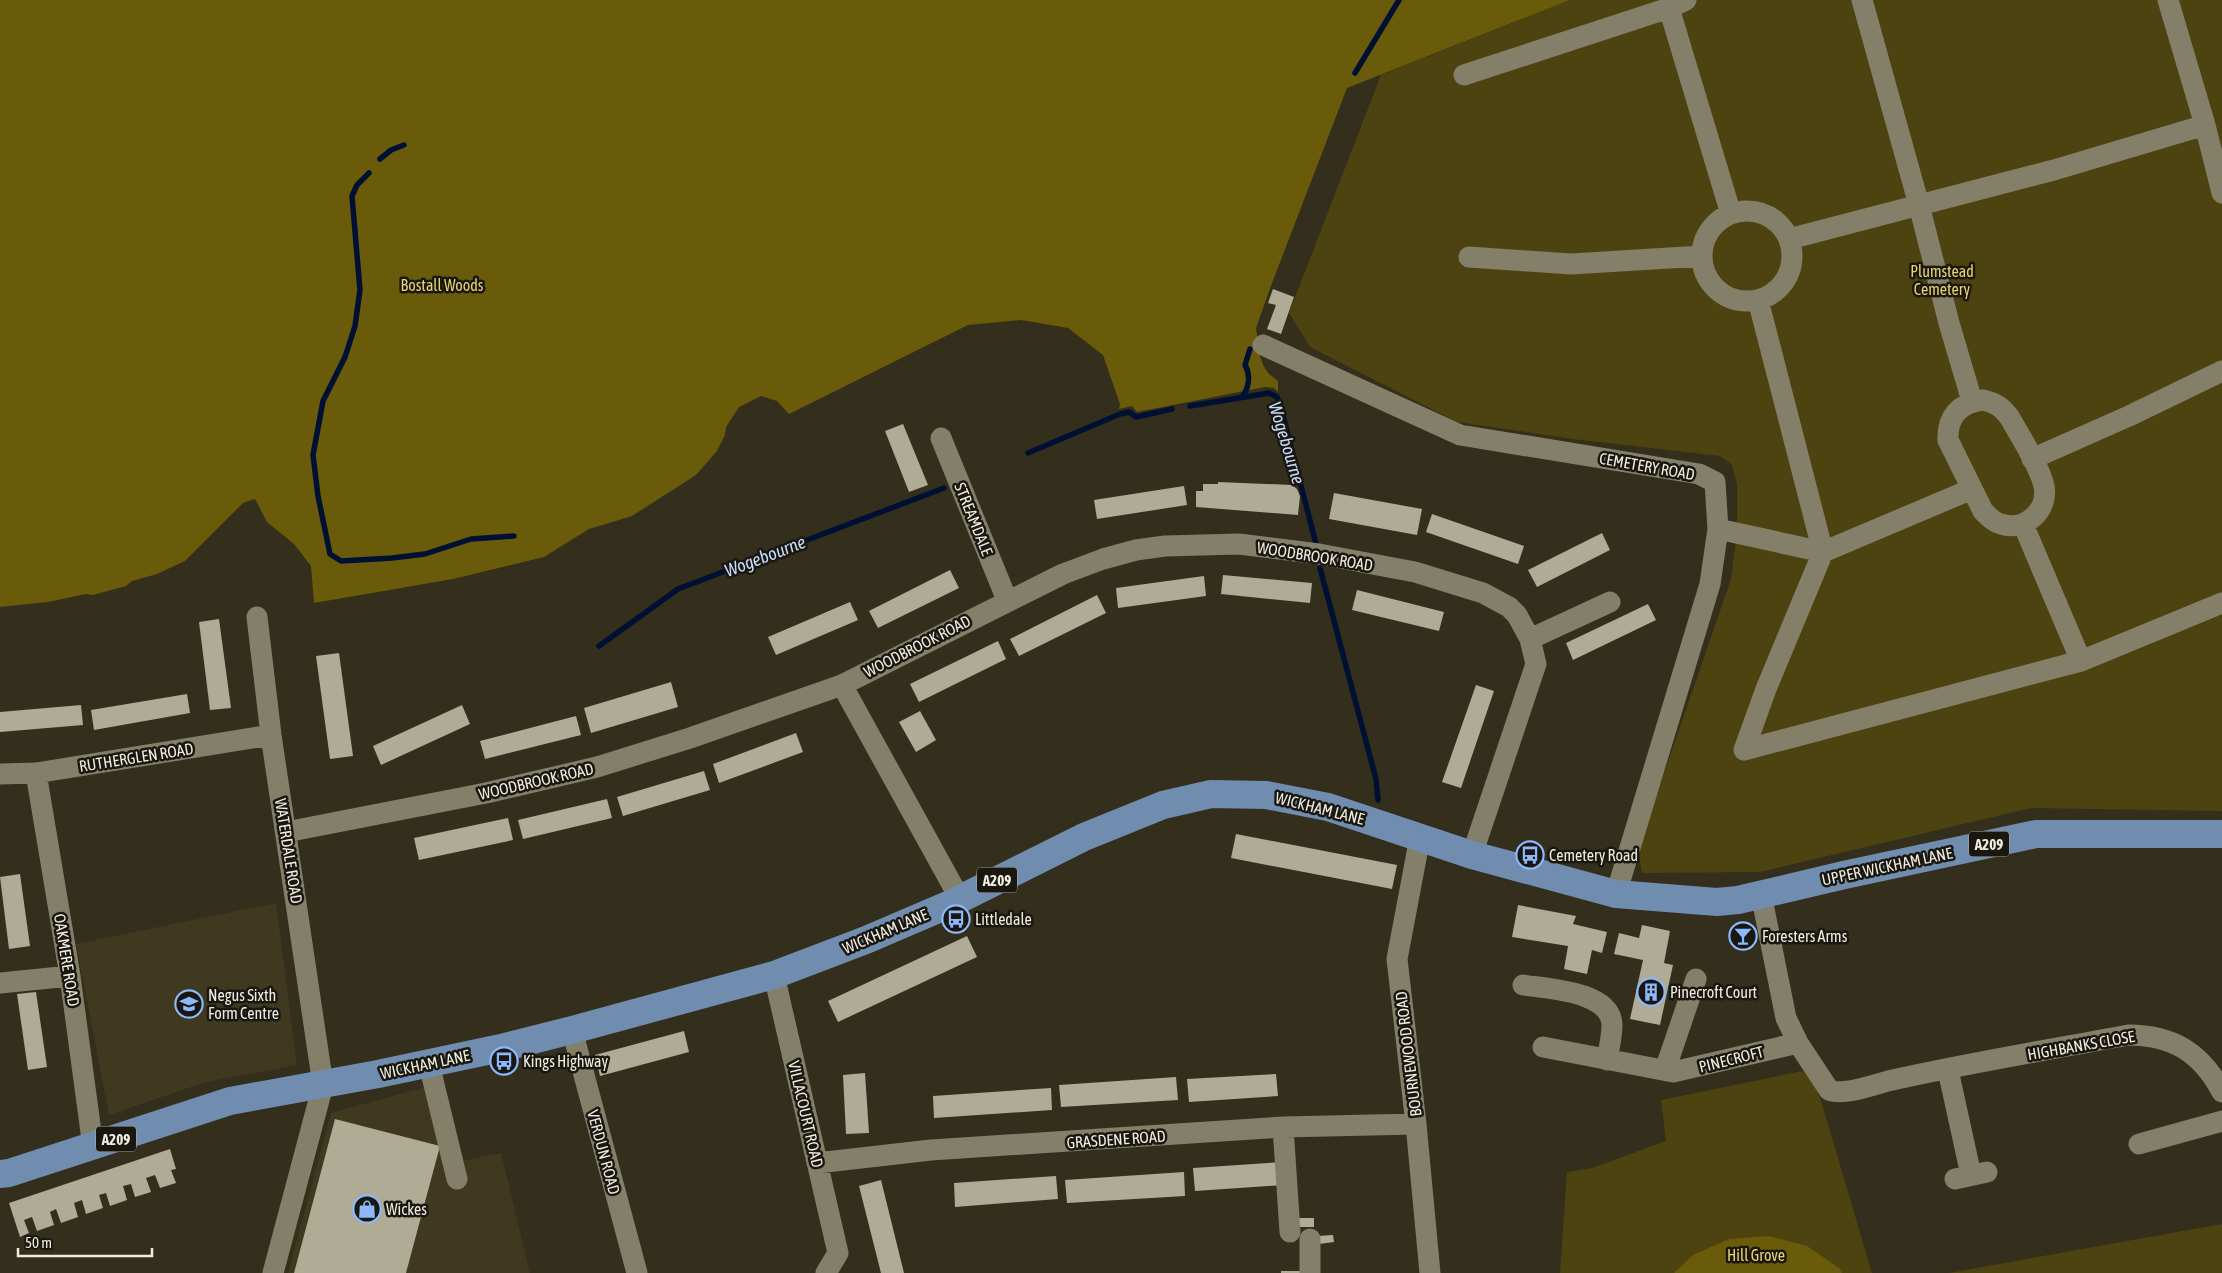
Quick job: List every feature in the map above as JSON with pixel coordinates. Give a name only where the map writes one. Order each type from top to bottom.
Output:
[{"type":"main road","name":"WICKHAM LANE","points":[[0,1174],[10,1173],[93,1147],[230,1101],[429,1064],[572,1030],[774,975],[866,940],[960,899],[1084,836],[1163,805],[1211,794],[1266,795],[1328,807],[1472,855],[1616,894],[1717,902],[1738,900],[1761,894]]},
{"type":"main road","name":"UPPER WICKHAM LANE","points":[[1761,894],[2036,834],[2222,834]]},
{"type":"street","points":[[1862,0],[1919,205],[1949,323],[1972,401]]},
{"type":"street","points":[[2168,0],[2205,125],[2222,193]]},
{"type":"street","points":[[1464,75],[1677,4],[1731,214]]},
{"type":"street","points":[[1789,239],[2054,170],[2205,125]]},
{"type":"street","points":[[1744,211],[1758,212],[1771,218],[1782,227],[1789,239],[1792,254],[1790,270],[1783,283],[1772,294],[1758,300],[1737,300],[1719,292],[1710,282],[1704,269],[1702,256],[1704,242],[1710,230],[1720,220],[1731,214],[1744,211]]},
{"type":"street","points":[[1470,257],[1571,264],[1702,256]]},
{"type":"street","points":[[1758,300],[1823,552],[1766,689],[1744,750],[2082,661],[2222,603]]},
{"type":"street","name":"CEMETERY ROAD","points":[[1263,345],[1460,435],[1699,474],[1715,482],[1718,529],[1710,584],[1616,894]]},
{"type":"street","points":[[2032,459],[2129,416],[2222,371]]},
{"type":"street","points":[[1983,400],[1994,403],[2004,409],[2032,459],[2044,488],[2044,499],[2040,510],[2033,518],[2023,524],[2012,526],[1990,519],[1983,510],[1952,451],[1948,440],[1948,429],[1955,412],[1972,401],[1983,400]]},
{"type":"street","name":"STREAMDALE","points":[[941,438],[1007,600]]},
{"type":"street","points":[[1718,529],[1823,552],[1972,489]]},
{"type":"street","points":[[2023,524],[2082,661]]},
{"type":"street","name":"WOODBROOK ROAD","points":[[286,832],[476,795],[597,767],[690,738],[842,685],[1007,600],[1063,574],[1103,559],[1136,550],[1166,546],[1239,544],[1319,554],[1415,572],[1483,593],[1510,607],[1517,615],[1530,639],[1536,664],[1472,855]]},
{"type":"street","points":[[1530,639],[1610,602]]},
{"type":"street","name":"WATERDALE ROAD","points":[[257,617],[271,735],[323,1085]]},
{"type":"street","points":[[842,685],[960,899]]},
{"type":"street","name":"RUTHERGLEN ROAD","points":[[0,774],[36,773],[271,735]]},
{"type":"street","name":"OAKMERE ROAD","points":[[36,773],[70,976],[93,1147]]},
{"type":"street","name":"BOURNEWOOD ROAD","points":[[1420,837],[1396,959],[1416,1124],[1430,1273]]},
{"type":"street","name":"HIGHBANKS CLOSE","points":[[1761,894],[1786,1018],[1798,1043],[1825,1086],[1833,1092],[2128,1035],[2143,1035],[2171,1041],[2196,1057],[2212,1074],[2222,1092]]},
{"type":"street","name":"VILLACOURT ROAD","points":[[774,975],[840,1263],[826,1273]]},
{"type":"street","points":[[0,983],[70,976]]},
{"type":"street","points":[[1665,1070],[1696,979]]},
{"type":"street","points":[[1523,985],[1587,997],[1598,1002],[1608,1012],[1612,1024],[1607,1060]]},
{"type":"street","name":"VERDUN ROAD","points":[[572,1030],[638,1273]]},
{"type":"street","name":"PINECROFT","points":[[1543,1047],[1673,1072],[1798,1043]]},
{"type":"street","points":[[429,1064],[457,1179]]},
{"type":"street","points":[[1948,1070],[1971,1175]]},
{"type":"street","points":[[273,1273],[323,1085]]},
{"type":"street","points":[[2138,1144],[2222,1121]]},
{"type":"street","name":"GRASDENE ROAD","points":[[817,1163],[931,1150],[1283,1127],[1416,1124]]},
{"type":"street","points":[[1283,1127],[1290,1232]]},
{"type":"street","points":[[1310,1239],[1310,1273]]},
{"type":"shaded area","name":"Negus Sixth Form Centre","points":[[276,903],[297,1065],[206,1082],[109,1115],[76,944]]},
{"type":"shaded area","points":[[443,1082],[461,1161],[501,1153],[530,1273],[288,1273],[331,1113]]},
{"type":"green space","name":"Bostall Woods","points":[[0,0],[1570,0],[1347,88],[1256,328],[1260,356],[1269,374],[1278,381],[1278,392],[1274,388],[1265,387],[1137,412],[1132,406],[1119,409],[1120,404],[1103,355],[1068,328],[1021,320],[968,325],[789,414],[777,401],[761,396],[739,407],[726,427],[725,435],[717,451],[696,475],[632,516],[589,529],[544,557],[453,579],[314,603],[311,566],[294,544],[267,522],[255,499],[243,503],[185,561],[157,574],[132,581],[126,586],[93,595],[86,594],[48,602],[0,607]]},
{"type":"green space","name":"Plumstead Cemetery","points":[[1570,0],[2222,0],[2222,811],[2031,808],[1760,872],[1642,873],[1638,849],[1731,579],[1737,532],[1737,484],[1732,465],[1720,456],[1573,439],[1457,422],[1310,347],[1289,313],[1381,75]]},
{"type":"green space","points":[[1803,1071],[1816,1084],[1872,1273],[1560,1273],[1567,1172],[1592,1168],[1666,1141],[1661,1100]]},
{"type":"green space","points":[[2222,1224],[2222,1273],[1949,1273]]},
{"type":"green space","name":"Hill Grove","points":[[1769,1236],[1807,1246],[1839,1268],[1842,1273],[1674,1273],[1693,1255],[1729,1239]]},
{"type":"building","points":[[1273,289],[1294,297],[1281,334],[1267,329],[1276,305],[1268,303]]},
{"type":"building","points":[[903,424],[928,485],[909,492],[885,431]]},
{"type":"building","points":[[1218,482],[1292,485],[1297,489],[1300,496],[1298,515],[1196,507],[1196,491],[1203,491],[1203,484],[1218,484]]},
{"type":"building","points":[[1184,486],[1187,505],[1097,519],[1094,500]]},
{"type":"building","points":[[1334,493],[1422,509],[1417,535],[1329,519]]},
{"type":"building","points":[[1432,514],[1524,546],[1518,564],[1426,532]]},
{"type":"building","points":[[1602,533],[1610,550],[1537,587],[1528,570]]},
{"type":"building","points":[[950,570],[959,588],[878,628],[869,611]]},
{"type":"building","points":[[1223,575],[1312,583],[1310,603],[1221,594]]},
{"type":"building","points":[[1204,576],[1206,596],[1118,608],[1116,588]]},
{"type":"building","points":[[1357,590],[1444,612],[1439,631],[1352,610]]},
{"type":"building","points":[[1097,595],[1106,613],[1019,656],[1010,639]]},
{"type":"building","points":[[850,602],[858,620],[776,655],[768,637]]},
{"type":"building","points":[[1648,604],[1656,620],[1573,660],[1566,643]]},
{"type":"building","points":[[219,619],[231,708],[210,710],[199,622]]},
{"type":"building","points":[[998,641],[1006,659],[919,702],[910,684]]},
{"type":"building","points":[[339,653],[353,756],[330,759],[316,656]]},
{"type":"building","points":[[671,682],[678,707],[591,733],[584,708]]},
{"type":"building","points":[[1476,685],[1494,691],[1461,788],[1442,782]]},
{"type":"building","points":[[187,694],[190,713],[94,730],[91,710]]},
{"type":"building","points":[[81,705],[83,725],[0,732],[0,712]]},
{"type":"building","points":[[462,705],[470,724],[381,765],[373,746]]},
{"type":"building","points":[[920,711],[936,740],[916,752],[899,722]]},
{"type":"building","points":[[576,716],[581,735],[485,759],[480,741]]},
{"type":"building","points":[[796,733],[803,752],[719,783],[713,764]]},
{"type":"building","points":[[704,771],[710,790],[623,816],[617,797]]},
{"type":"building","points":[[607,799],[612,818],[523,839],[518,820]]},
{"type":"building","points":[[508,818],[513,840],[419,860],[414,838]]},
{"type":"building","points":[[1236,834],[1397,865],[1392,889],[1231,858]]},
{"type":"building","points":[[20,874],[30,946],[9,949],[0,877]]},
{"type":"building","points":[[1518,905],[1576,916],[1573,924],[1607,932],[1602,953],[1592,950],[1587,974],[1564,969],[1568,946],[1512,937]]},
{"type":"building","name":"Pinecroft Court","points":[[1642,925],[1670,931],[1664,963],[1673,965],[1660,1025],[1630,1019],[1643,960],[1614,954],[1619,933],[1639,938]]},
{"type":"building","points":[[967,936],[977,957],[838,1022],[828,1001]]},
{"type":"building","points":[[36,992],[47,1067],[28,1070],[17,994]]},
{"type":"building","points":[[684,1031],[689,1052],[600,1076],[595,1055]]},
{"type":"building","points":[[865,1073],[869,1133],[846,1134],[843,1075]]},
{"type":"building","points":[[1276,1074],[1278,1096],[1189,1102],[1187,1079]]},
{"type":"building","points":[[1176,1077],[1178,1100],[1061,1107],[1059,1085]]},
{"type":"building","points":[[1051,1088],[1052,1110],[934,1118],[933,1096]]},
{"type":"building","name":"Wickes","points":[[335,1119],[440,1146],[406,1273],[294,1273]]},
{"type":"building","points":[[170,1149],[176,1169],[171,1170],[176,1183],[160,1188],[155,1175],[146,1178],[151,1192],[135,1197],[131,1184],[123,1186],[127,1200],[110,1206],[106,1193],[99,1195],[103,1208],[86,1214],[82,1200],[74,1203],[78,1217],[61,1223],[56,1209],[50,1212],[54,1225],[37,1231],[32,1217],[24,1220],[29,1233],[20,1237],[9,1203]]},
{"type":"building","points":[[1282,1162],[1283,1185],[1195,1191],[1193,1168]]},
{"type":"building","points":[[1184,1172],[1185,1196],[1067,1203],[1065,1180]]},
{"type":"building","points":[[1056,1176],[1058,1199],[955,1207],[954,1183]]},
{"type":"building","points":[[881,1180],[904,1273],[881,1273],[859,1186]]},
{"type":"building","points":[[1298,1218],[1314,1218],[1314,1227],[1298,1227]]},
{"type":"building","points":[[1333,1235],[1334,1242],[1319,1244],[1318,1236]]},
{"type":"building","points":[[1281,1271],[1305,1271],[1305,1273],[1281,1273]]},
{"type":"waterway","points":[[1355,73],[1399,0]]},
{"type":"waterway","points":[[380,159],[391,150],[404,145]]},
{"type":"waterway","points":[[369,173],[357,185],[352,196],[360,290],[355,326],[345,357],[323,401],[313,455],[318,496],[330,554],[341,561],[392,558],[425,554],[471,539],[514,536]]},
{"type":"waterway","points":[[1242,397],[1248,381],[1245,365],[1250,349]]},
{"type":"waterway","name":"Wogebourne","points":[[1190,406],[1269,393],[1277,397],[1316,544]]},
{"type":"waterway","name":"Wogebourne","points":[[1028,453],[1120,414],[1129,412],[1136,417],[1172,409]]},
{"type":"waterway","name":"Wogebourne","points":[[599,646],[678,589],[944,488]]},
{"type":"waterway","name":"Wogebourne","points":[[1320,568],[1376,779],[1378,800]]},
{"type":"place","name":"Cemetery Road","points":[[1530,855]]},
{"type":"place","name":"Littledale","points":[[956,919]]},
{"type":"place","name":"Foresters Arms","points":[[1743,936]]},
{"type":"place","name":"Pinecroft Court","points":[[1651,992]]},
{"type":"place","name":"Negus Sixth Form Centre","points":[[189,1004]]},
{"type":"place","name":"Kings Highway","points":[[504,1061]]},
{"type":"place","name":"Wickes","points":[[367,1209]]}]
